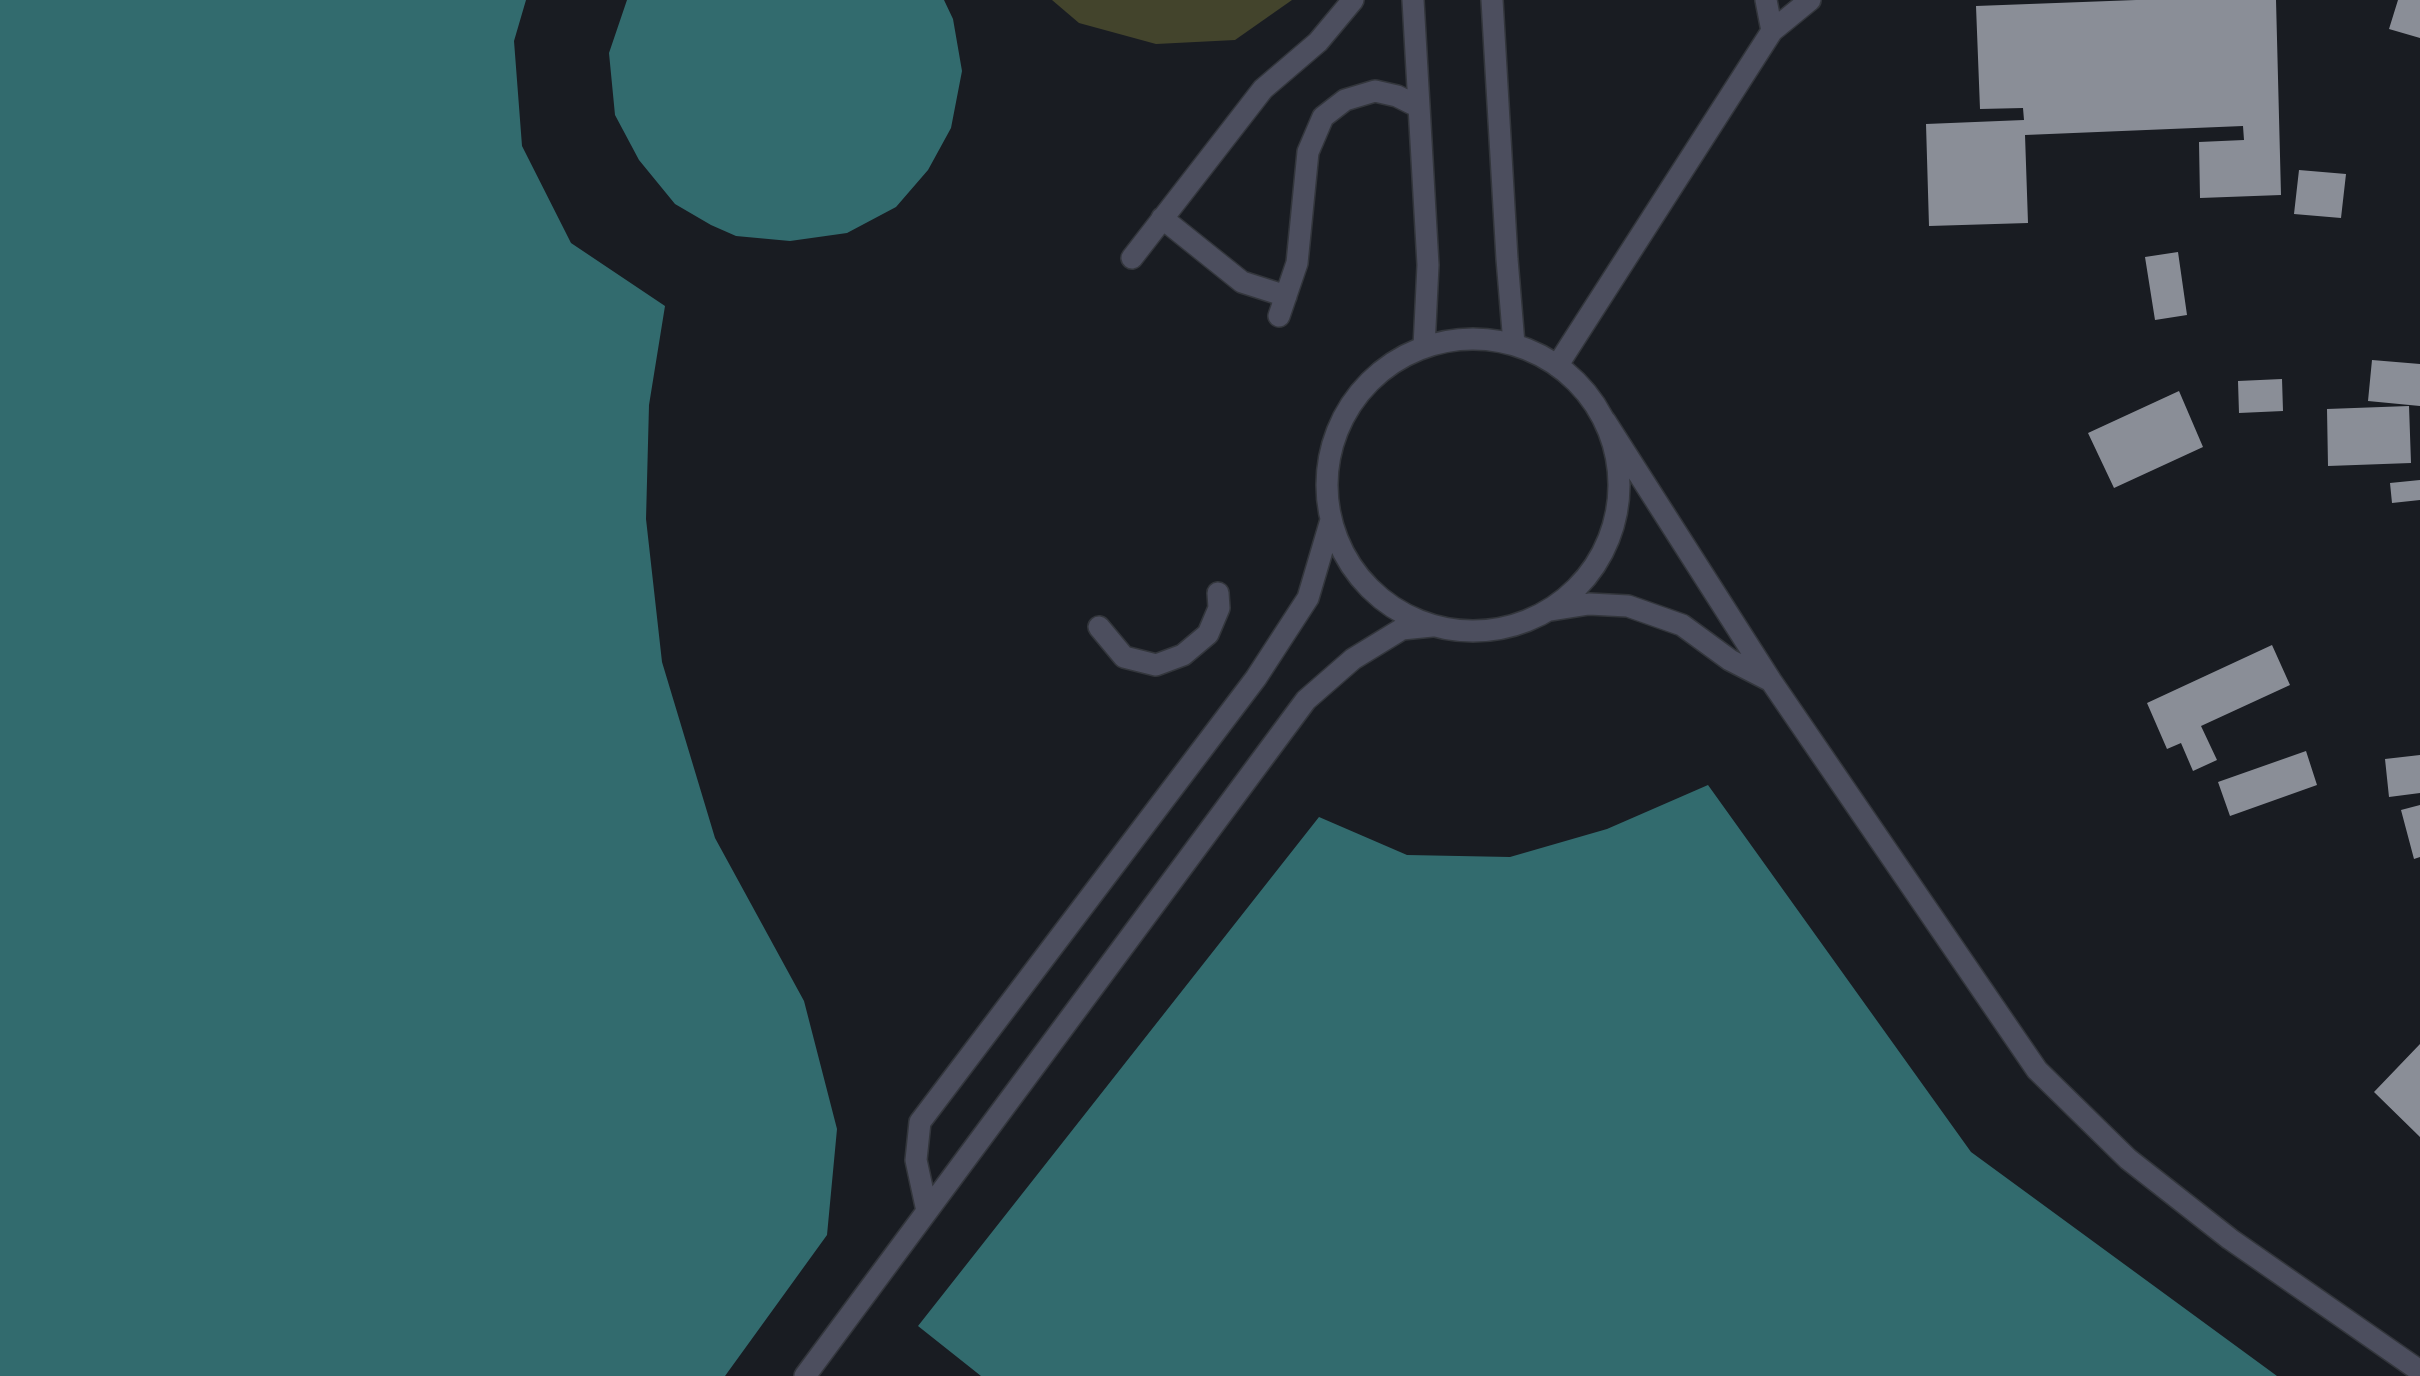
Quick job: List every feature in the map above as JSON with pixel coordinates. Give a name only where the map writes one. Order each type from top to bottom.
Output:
[{"type":"street","points":[[1132,258],[1263,89],[1318,42],[1353,0]]},
{"type":"street","points":[[1413,0],[1428,265],[1424,347]]},
{"type":"street","points":[[1492,0],[1514,344]]},
{"type":"street","points":[[1766,0],[1772,31]]},
{"type":"street","points":[[1557,366],[1772,31],[1810,0]]},
{"type":"street","points":[[1162,218],[1242,282],[1282,306],[1297,263],[1308,152],[1323,117],[1345,100],[1374,91],[1397,96],[1419,107]]},
{"type":"street","points":[[1605,421],[1615,450],[1619,481],[1616,512],[1608,541],[1594,568],[1574,592],[1549,610],[1522,624],[1492,631],[1462,632],[1432,626],[1404,615],[1371,590],[1357,575],[1341,549],[1331,520],[1326,490],[1329,459],[1338,430],[1352,402],[1372,379],[1396,360],[1424,347],[1454,340],[1484,339],[1514,344],[1543,356],[1568,373],[1589,395],[1770,681],[2038,1070],[2128,1158],[2209,1223],[2420,1371]]},
{"type":"street","points":[[927,1211],[916,1160],[920,1122],[1256,678],[1308,597],[1331,520]]},
{"type":"street","points":[[1099,627],[1124,657],[1156,665],[1183,655],[1208,634],[1219,608],[1218,593]]},
{"type":"street","points":[[1549,610],[1589,604],[1628,606],[1682,625],[1730,660],[1770,681]]},
{"type":"street","points":[[805,1376],[1306,700],[1353,659],[1402,629],[1432,626]]},
{"type":"green space","points":[[1052,0],[1292,0],[1235,40],[1156,44],[1079,23]]},
{"type":"water","points":[[0,0],[526,0],[514,41],[522,146],[571,243],[665,306],[649,405],[646,519],[662,662],[715,838],[804,1001],[837,1129],[827,1235],[725,1376],[0,1376]]},
{"type":"water","points":[[627,0],[944,0],[953,19],[962,71],[951,128],[928,170],[896,207],[847,233],[790,241],[736,236],[675,204],[639,160],[615,115],[609,53]]},
{"type":"water","points":[[1708,785],[1971,1152],[2277,1376],[981,1376],[918,1326],[1319,817],[1407,855],[1510,857],[1607,829]]},
{"type":"building","points":[[2136,0],[2276,0],[2281,195],[2200,198],[2199,142],[2244,140],[2243,126],[2025,135],[2028,223],[1929,226],[1926,124],[2024,120],[2023,108],[1980,109],[1976,6]]},
{"type":"building","points":[[2398,0],[2420,0],[2420,38],[2389,29]]},
{"type":"building","points":[[2299,170],[2346,174],[2341,218],[2294,214]]},
{"type":"building","points":[[2178,252],[2187,315],[2155,320],[2145,257]]},
{"type":"building","points":[[2372,360],[2420,364],[2420,406],[2368,401]]},
{"type":"building","points":[[2282,379],[2283,411],[2239,413],[2238,381]]},
{"type":"building","points":[[2179,391],[2203,447],[2114,488],[2088,433]]},
{"type":"building","points":[[2409,406],[2411,463],[2328,466],[2327,409]]},
{"type":"building","points":[[2420,480],[2420,500],[2392,503],[2390,483]]},
{"type":"building","points":[[2272,645],[2290,685],[2201,726],[2217,760],[2193,771],[2181,743],[2167,749],[2147,703]]},
{"type":"building","points":[[2306,751],[2317,785],[2230,816],[2218,782]]},
{"type":"building","points":[[2420,755],[2420,793],[2389,797],[2385,759]]},
{"type":"building","points":[[2420,805],[2420,857],[2414,859],[2401,810]]},
{"type":"building","points":[[2420,1044],[2420,1137],[2374,1092]]}]
